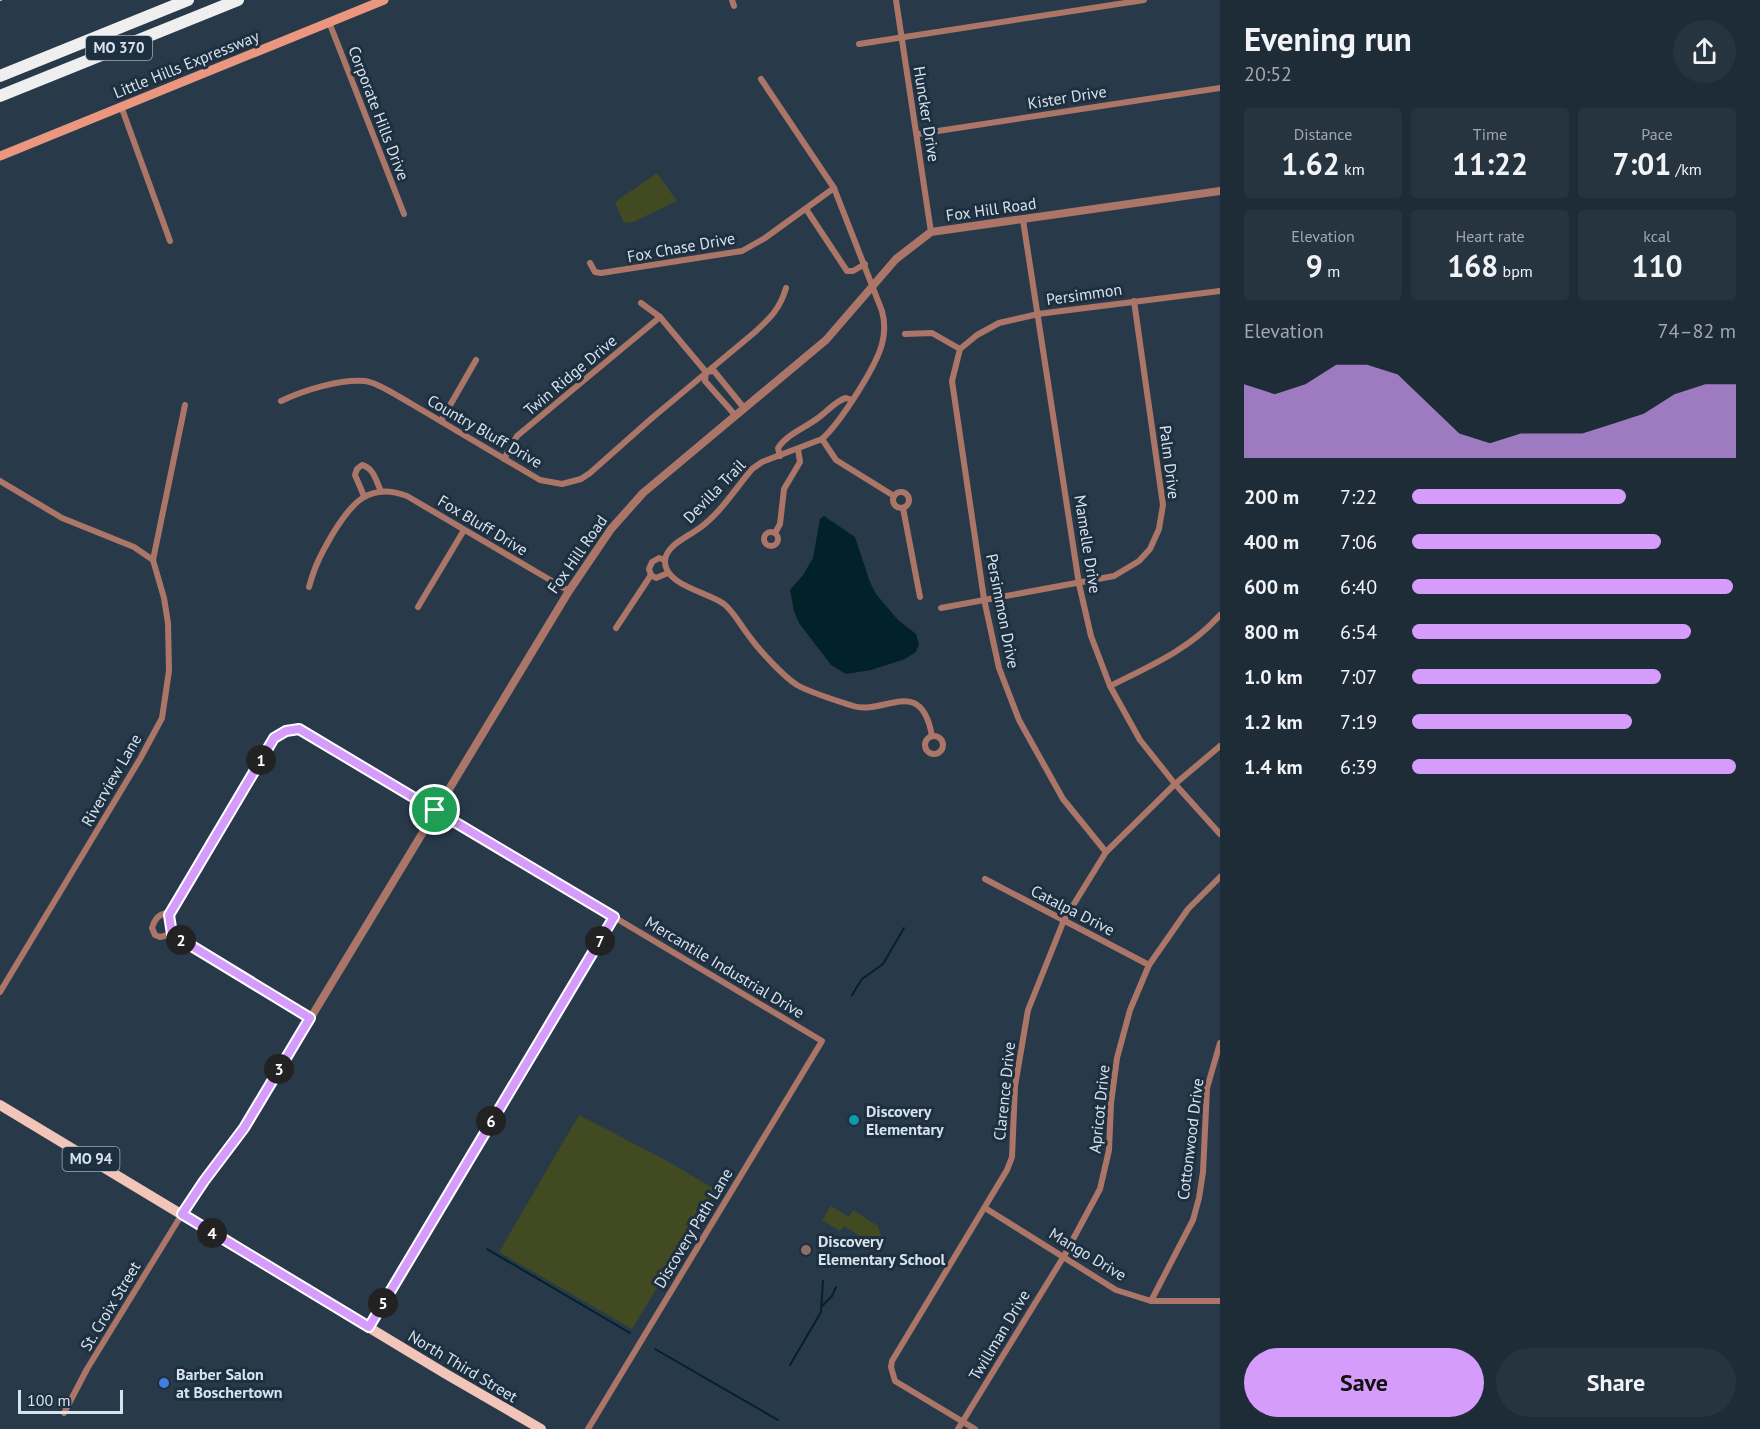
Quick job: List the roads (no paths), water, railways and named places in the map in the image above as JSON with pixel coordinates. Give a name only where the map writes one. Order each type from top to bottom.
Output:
[{"type":"highway","name":"MO 370","points":[[0,76],[188,0]]},
{"type":"highway","name":"MO 370","points":[[0,96],[238,0]]},
{"type":"main road","name":"Little Hills Expressway","points":[[0,156],[384,0]]},
{"type":"main road","name":"North Third Street","points":[[0,1105],[542,1429]]},
{"type":"street","name":"Huncker Drive","points":[[896,0],[932,232]]},
{"type":"street","points":[[859,44],[1144,0]]},
{"type":"street","name":"Corporate Hills Drive","points":[[329,22],[404,214]]},
{"type":"street","name":"Devilla Trail","points":[[665,560],[669,550],[706,523],[752,469],[762,462],[822,439],[841,419],[883,343],[885,321],[834,188],[761,79]]},
{"type":"street","name":"Kister Drive","points":[[918,134],[1220,88]]},
{"type":"street","points":[[121,106],[170,241]]},
{"type":"street","name":"Fox Chase Drive","points":[[590,263],[593,270],[601,273],[742,251],[765,238],[834,188]]},
{"type":"street","name":"Fox Hill Road","points":[[182,1214],[244,1128],[569,591],[611,529],[643,493],[826,340],[896,259],[932,232],[1220,192]]},
{"type":"street","points":[[806,209],[847,271],[853,271],[865,264]]},
{"type":"street","name":"Mamelle Drive","points":[[1023,220],[1079,584],[1091,636],[1110,686],[1140,740],[1175,784],[1220,834]]},
{"type":"street","name":"Country Bluff Drive","points":[[281,400],[321,387],[344,382],[367,381],[441,421],[540,480],[570,483],[581,479],[770,318],[782,303],[786,288]]},
{"type":"street","name":"Persimmon","points":[[960,349],[977,335],[999,322],[1038,314],[1220,291]]},
{"type":"street","name":"Palm Drive","points":[[941,608],[1114,576],[1139,561],[1150,549],[1159,528],[1163,505],[1134,301]]},
{"type":"street","points":[[641,303],[660,317],[706,372],[705,381],[735,415]]},
{"type":"street","name":"Twin Ridge Drive","points":[[504,459],[517,436],[660,317]]},
{"type":"street","points":[[905,334],[932,333],[960,349]]},
{"type":"street","name":"Persimmon Drive","points":[[960,349],[952,381],[984,599],[999,668],[1019,720],[1063,800],[1106,852]]},
{"type":"street","points":[[441,421],[476,360]]},
{"type":"street","points":[[706,372],[714,371],[744,408]]},
{"type":"street","points":[[780,456],[778,448],[783,442],[817,419],[839,400],[846,398],[852,400]]},
{"type":"street","name":"Riverview Lane","points":[[0,992],[140,759],[162,718],[169,671],[168,623],[164,598],[153,560],[185,405]]},
{"type":"street","points":[[822,439],[836,460],[894,496]]},
{"type":"street","points":[[775,533],[780,524],[784,489],[800,462],[798,450]]},
{"type":"street","points":[[364,496],[354,475],[362,465],[368,466],[373,472],[381,491]]},
{"type":"street","points":[[0,481],[62,518],[134,547],[153,560]]},
{"type":"street","name":"Fox Bluff Drive","points":[[309,587],[316,563],[349,508],[364,496],[381,491],[407,496],[569,591]]},
{"type":"street","points":[[901,491],[908,495],[909,503],[903,508],[897,508],[893,504],[894,496],[901,491]]},
{"type":"street","points":[[903,508],[920,597]]},
{"type":"street","points":[[418,607],[464,530]]},
{"type":"street","points":[[668,573],[656,578],[651,575],[649,569],[652,562],[658,558],[665,560],[668,573],[678,581],[717,599],[726,606],[758,649],[797,685],[859,707],[896,701],[910,703],[919,707],[926,716],[932,736]]},
{"type":"street","points":[[616,628],[651,575]]},
{"type":"street","points":[[1110,686],[1170,656],[1195,640],[1220,615]]},
{"type":"street","name":"Mercantile Industrial Drive","points":[[172,934],[160,937],[155,935],[152,928],[155,918],[170,912],[274,738],[286,731],[299,729],[822,1041]]},
{"type":"street","name":"Clarence Drive","points":[[975,1429],[895,1381],[891,1366],[1007,1170],[1012,1156],[1015,1086],[1028,1010],[1064,920],[1106,852],[1175,784],[1220,746]]},
{"type":"street","name":"Apricot Drive","points":[[1064,1256],[1101,1189],[1109,1150],[1111,1103],[1118,1058],[1130,1010],[1149,965],[1188,909],[1220,877]]},
{"type":"street","name":"Catalpa Drive","points":[[985,879],[1149,965]]},
{"type":"street","points":[[170,912],[169,922],[172,934],[310,1018]]},
{"type":"street","points":[[369,1327],[614,917]]},
{"type":"street","name":"Discovery Path Lane","points":[[588,1429],[822,1041]]},
{"type":"street","name":"Cottonwood Drive","points":[[1151,1301],[1189,1229],[1199,1198],[1203,1172],[1207,1088],[1220,1042]]},
{"type":"street","name":"Mango Drive","points":[[985,1208],[1116,1290],[1151,1301],[1220,1301]]},
{"type":"street","name":"St. Croix Street","points":[[64,1413],[87,1369],[182,1214]]},
{"type":"street","name":"Twillman Drive","points":[[958,1429],[1064,1256]]},
{"type":"waterway","points":[[852,995],[862,979],[883,964],[904,928]]},
{"type":"waterway","points":[[487,1249],[630,1333]]},
{"type":"waterway","points":[[790,1365],[821,1312],[823,1281]]},
{"type":"waterway","points":[[822,1306],[832,1296],[836,1287]]},
{"type":"waterway","points":[[655,1349],[778,1420]]},
{"type":"place","name":"Discovery Elementary","points":[[854,1120]]},
{"type":"place","name":"Discovery Elementary School","points":[[806,1250]]},
{"type":"place","name":"Barber Salon at Boschertown","points":[[164,1383]]}]
